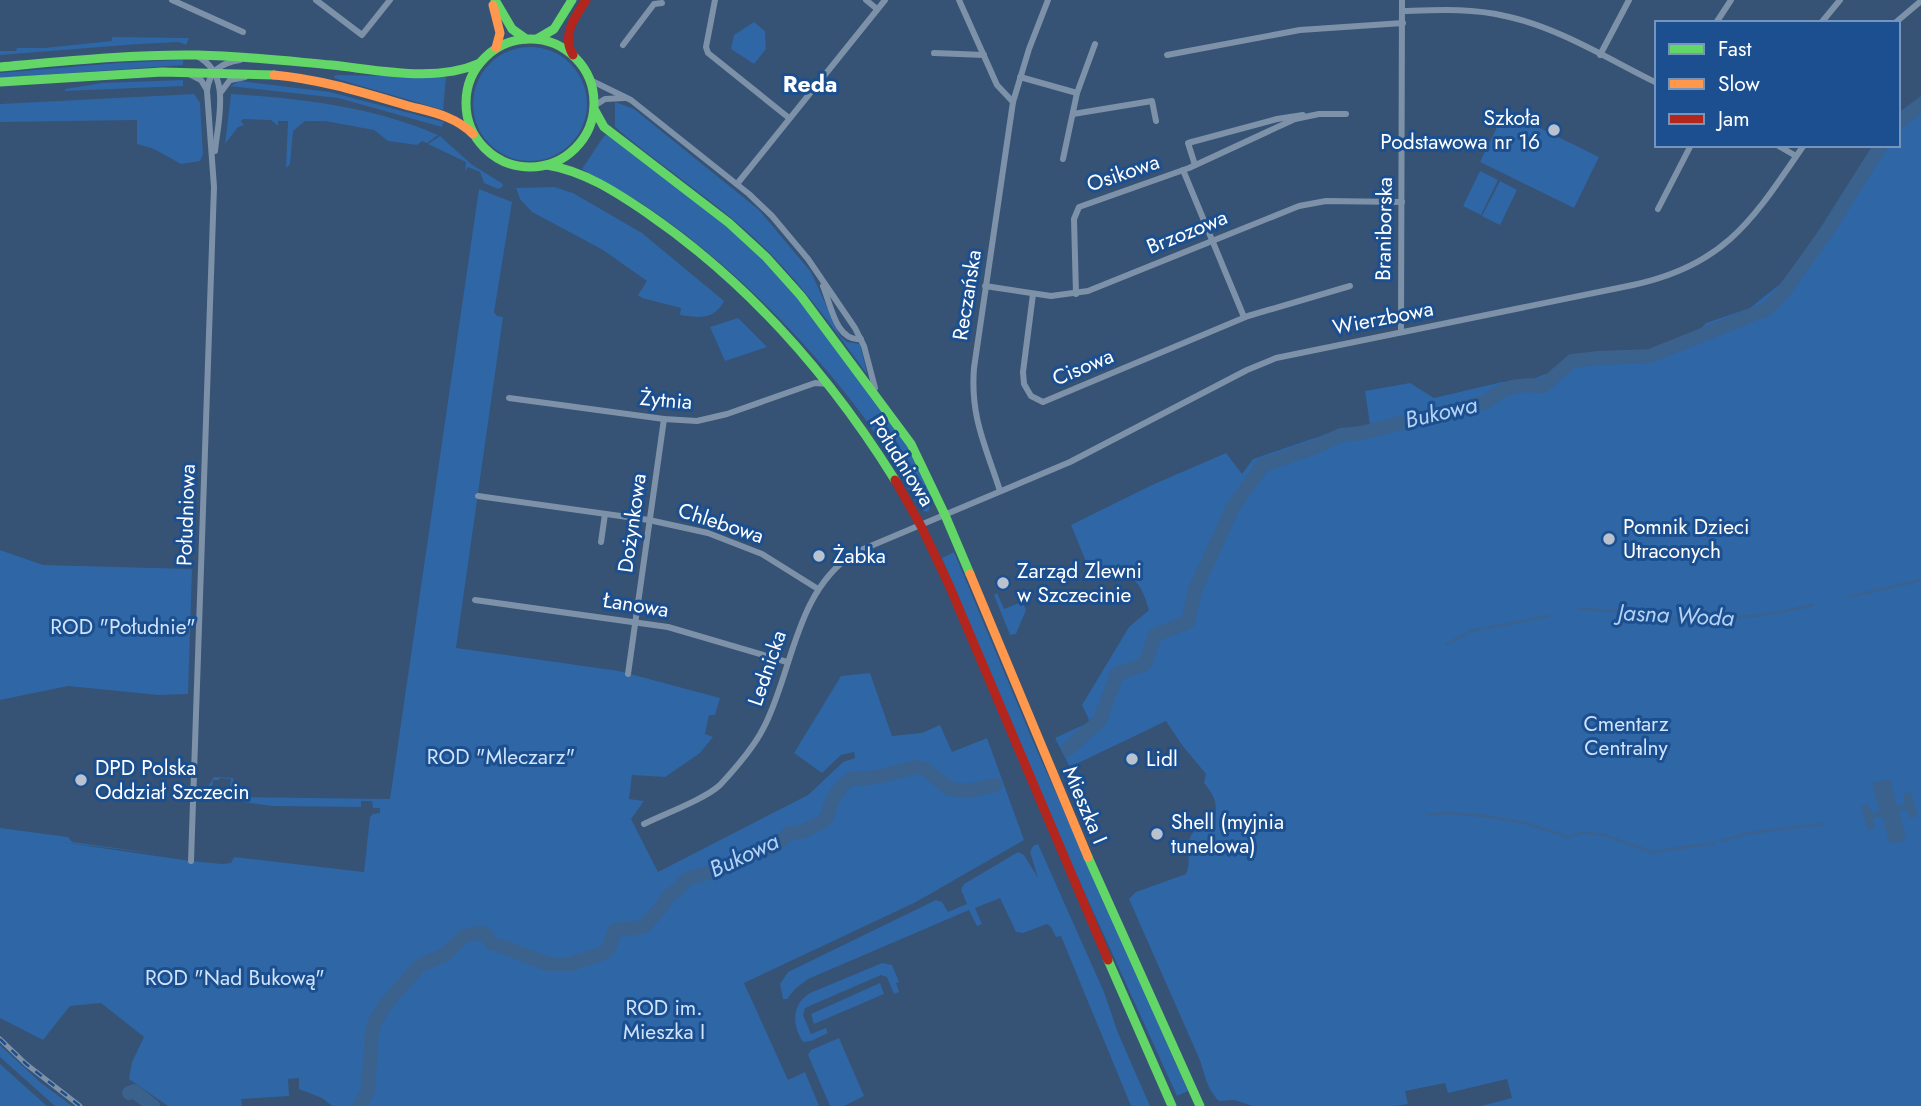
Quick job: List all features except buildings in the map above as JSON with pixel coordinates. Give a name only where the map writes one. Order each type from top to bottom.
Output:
[{"type":"main road","points":[[493,0],[512,29],[526,39]]},
{"type":"main road","points":[[493,0],[500,29],[496,48]]},
{"type":"main road","points":[[537,39],[548,35],[556,27],[572,0]]},
{"type":"main road","points":[[0,82],[171,70],[285,76],[326,82],[457,121],[473,134],[487,151],[505,162],[526,167],[547,165],[566,156],[578,146],[590,127],[594,108],[590,80],[567,44],[567,37],[586,0]]},
{"type":"main road","points":[[473,134],[466,113],[469,81],[480,63],[496,48],[510,41],[537,39],[558,45],[573,55]]},
{"type":"main road","points":[[0,68],[135,56],[194,55],[404,71],[455,71],[480,63]]},
{"type":"main road","name":"Południowa","points":[[594,108],[604,127],[712,209],[766,257],[801,296],[886,408],[915,451],[945,515]]},
{"type":"main road","name":"Południowa","points":[[547,165],[576,172],[667,227],[732,281],[816,366],[831,385],[886,465],[920,524]]},
{"type":"main road","name":"Mieszka I","points":[[945,515],[1070,816],[1200,1106]]},
{"type":"main road","name":"Mieszka I","points":[[920,524],[1172,1106]]},
{"type":"street","points":[[172,0],[243,32]]},
{"type":"street","points":[[316,0],[362,35],[390,0]]},
{"type":"street","points":[[715,0],[706,50],[789,118]]},
{"type":"street","points":[[866,0],[877,9]]},
{"type":"street","points":[[737,184],[886,0]]},
{"type":"street","points":[[958,0],[997,85],[1013,102]]},
{"type":"street","name":"Reczańska","points":[[1000,491],[978,428],[973,396],[974,368],[1013,102],[1048,0]]},
{"type":"street","name":"Braniborska","points":[[1401,332],[1402,0]]},
{"type":"street","points":[[1600,55],[1629,0]]},
{"type":"street","points":[[1717,21],[1731,0]]},
{"type":"street","points":[[1823,21],[1840,0]]},
{"type":"street","points":[[1897,21],[1921,1]]},
{"type":"street","points":[[623,45],[654,4],[662,3]]},
{"type":"street","points":[[1403,11],[1465,10],[1506,16],[1546,29],[1655,82]]},
{"type":"street","points":[[1167,55],[1300,30],[1403,23]]},
{"type":"street","points":[[1063,159],[1077,93],[1095,44]]},
{"type":"street","points":[[934,53],[984,55]]},
{"type":"street","points":[[194,55],[215,71],[228,63],[260,58]]},
{"type":"street","points":[[171,70],[196,76],[207,91]]},
{"type":"street","name":"Południowa","points":[[214,171],[207,91],[215,71]]},
{"type":"street","name":"Południowa","points":[[191,861],[214,171],[220,97],[219,80],[215,71]]},
{"type":"street","points":[[220,97],[225,84],[237,77],[285,76]]},
{"type":"street","points":[[1020,77],[1077,93]]},
{"type":"street","points":[[590,80],[631,100],[737,184],[772,216],[816,271],[861,339],[874,386],[886,408]]},
{"type":"street","points":[[594,108],[609,98],[631,100]]},
{"type":"street","points":[[1073,114],[1152,101],[1156,121]]},
{"type":"street","name":"Osikowa","points":[[1076,294],[1076,211],[1083,206],[1195,165],[1295,119],[1319,114]]},
{"type":"street","name":"Osikowa","points":[[1195,165],[1188,143],[1290,116],[1346,114]]},
{"type":"street","points":[[1259,124],[1262,134]]},
{"type":"street","points":[[1658,209],[1689,147]]},
{"type":"street","points":[[1780,147],[1796,156]]},
{"type":"street","name":"Wierzbowa","points":[[945,515],[1070,462],[1253,367],[1291,354],[1633,285],[1684,270],[1713,254],[1742,230],[1803,147]]},
{"type":"street","name":"Osikowa","points":[[1183,170],[1212,241]]},
{"type":"street","name":"Brzozowa","points":[[985,286],[1033,294],[1076,294],[1307,204],[1334,201],[1402,202]]},
{"type":"street","points":[[1212,241],[1244,317]]},
{"type":"street","points":[[816,271],[843,334],[851,339],[861,339]]},
{"type":"street","name":"Cisowa","points":[[1033,294],[1023,372],[1027,390],[1039,401],[1053,400],[1244,317],[1350,286]]},
{"type":"street","points":[[815,383],[818,375],[816,366]]},
{"type":"street","name":"Żytnia","points":[[509,398],[690,421],[716,417],[815,383],[831,385]]},
{"type":"street","name":"Dożynkowa","points":[[628,674],[664,419]]},
{"type":"street","name":"Chlebowa","points":[[478,496],[649,520],[708,533],[774,560],[818,589]]},
{"type":"street","points":[[601,542],[605,514]]},
{"type":"street","name":"Południowa","points":[[920,524],[945,515]]},
{"type":"street","name":"Lednicka","points":[[644,824],[719,785],[762,732],[806,611],[831,572],[854,553],[920,524]]},
{"type":"street","name":"Łanowa","points":[[475,600],[677,629],[787,662]]},
{"type":"green space","points":[[754,22],[765,31],[766,49],[754,64],[731,49],[734,35]]},
{"type":"green space","points":[[112,37],[189,38],[186,45],[179,42],[139,44],[0,55],[0,51],[16,51],[17,48],[112,41]]},
{"type":"green space","points":[[530,47],[552,51],[570,64],[583,82],[587,104],[583,126],[570,144],[552,157],[530,161],[508,157],[490,144],[477,126],[473,104],[477,82],[490,64],[508,51]]},
{"type":"green space","points":[[183,60],[183,65],[0,78],[0,73]]},
{"type":"green space","points":[[335,75],[446,77],[443,110],[334,78]]},
{"type":"green space","points":[[183,80],[183,86],[65,91],[102,83]]},
{"type":"green space","points":[[240,81],[330,92],[444,122],[442,127],[338,98],[230,86]]},
{"type":"green space","points":[[194,94],[200,103],[203,154],[200,161],[181,164],[154,149],[137,144],[137,120],[0,122],[0,104]]},
{"type":"green space","points":[[231,94],[283,98],[363,111],[414,125],[438,135],[427,143],[422,141],[417,145],[388,141],[374,130],[325,121],[305,121],[293,131],[290,164],[286,168],[288,121],[278,121],[278,126],[271,120],[243,119],[241,121],[244,125],[238,127],[225,144]]},
{"type":"green space","name":"Cmentarz Centralny","points":[[1921,96],[1921,1106],[1481,1106],[1512,1098],[1507,1079],[1448,1093],[1445,1083],[1405,1091],[1408,1104],[1396,1106],[1253,1106],[1234,1100],[1219,1101],[1208,1086],[1199,1058],[1129,899],[1136,892],[1186,874],[1190,838],[1197,829],[1215,817],[1215,803],[1204,783],[1206,774],[1166,721],[1070,767],[1055,738],[1090,722],[1082,705],[1129,627],[1149,610],[1141,588],[1127,575],[1106,568],[1089,569],[1071,525],[1152,485],[1226,453],[1242,474],[1253,459],[1341,429],[1359,429],[1370,425],[1365,391],[1410,383],[1434,398],[1502,382],[1529,381],[1545,374],[1559,375],[1574,363],[1598,358],[1650,356],[1687,343],[1706,323],[1750,308],[1780,284],[1807,249],[1872,147],[1900,147],[1900,112]]},
{"type":"green space","points":[[615,102],[634,109],[759,210],[811,272],[840,336],[847,342],[860,344],[867,374],[809,297],[760,243],[615,127]]},
{"type":"green space","points":[[1505,111],[1599,157],[1574,208],[1480,162]]},
{"type":"green space","points":[[608,134],[710,211],[757,253],[803,304],[909,448],[932,498],[929,511],[925,512],[919,506],[871,427],[842,388],[769,308],[715,259],[659,215],[582,169]]},
{"type":"green space","points":[[440,136],[471,164],[503,184],[502,187],[498,189],[484,183],[480,172],[468,167],[465,172],[466,162],[428,144]]},
{"type":"green space","points":[[1480,171],[1498,180],[1481,215],[1463,206]]},
{"type":"green space","points":[[1500,181],[1517,190],[1500,225],[1482,216]]},
{"type":"green space","points":[[554,187],[573,193],[642,233],[724,301],[720,307],[711,315],[687,316],[680,315],[681,308],[642,298],[638,295],[647,281],[603,250],[532,212],[520,199],[516,188]]},
{"type":"green space","points":[[479,189],[512,202],[494,312],[503,317],[456,648],[619,671],[720,698],[715,715],[709,715],[705,734],[713,737],[700,753],[665,777],[632,775],[629,799],[644,801],[631,819],[658,872],[808,795],[843,762],[855,758],[854,752],[841,755],[822,773],[794,753],[841,676],[870,673],[892,736],[922,733],[940,725],[952,752],[987,738],[1024,840],[916,902],[744,983],[788,1080],[805,1072],[819,1106],[332,1106],[322,1098],[299,1089],[299,1078],[288,1079],[289,1096],[241,1099],[242,1106],[168,1106],[129,1079],[132,1062],[144,1037],[101,1003],[70,1006],[43,1040],[0,1018],[0,828],[68,837],[72,842],[166,855],[60,842],[191,861],[222,864],[231,863],[234,857],[364,872],[370,817],[380,813],[380,808],[373,808],[372,801],[361,801],[361,807],[272,806],[229,800],[231,779],[220,778],[213,780],[211,799],[207,798],[205,791],[214,777],[233,778],[235,797],[390,799]]},
{"type":"green space","points":[[738,318],[767,347],[725,361],[710,327]]},
{"type":"green space","name":"ROD \"Południe\"","points":[[0,550],[43,565],[192,569],[188,694],[159,695],[68,686],[0,700]]},
{"type":"green space","points":[[954,552],[1035,746],[1188,1091],[1177,1096],[1073,867],[942,558]]},
{"type":"green space","points":[[997,593],[1004,609],[1019,603],[1024,605],[1026,610],[1016,634],[1010,635],[994,595]]},
{"type":"green space","points":[[1038,844],[1104,992],[1118,1033],[1150,1106],[1131,1106],[1061,936],[1056,937],[1047,924],[1023,933],[1016,932],[1000,898],[975,908],[982,924],[977,926],[969,910],[808,979],[787,999],[783,999],[780,984],[788,972],[936,900],[942,902],[948,912],[967,904],[961,890],[964,884],[1018,852],[1024,855],[1038,878],[1030,852],[1033,846]]},
{"type":"green space","points":[[882,963],[892,965],[899,982],[896,983],[899,992],[894,994],[887,977],[881,975],[805,1008],[803,1015],[811,1034],[826,1028],[828,1033],[803,1042],[795,1016],[799,1003],[804,998],[810,993]]},
{"type":"green space","points":[[880,983],[884,994],[814,1024],[811,1014]]},
{"type":"green space","points":[[839,1038],[864,1096],[844,1106],[830,1106],[808,1055],[811,1050]]},
{"type":"green space","points":[[0,1045],[41,1083],[72,1106],[55,1106],[0,1057]]},
{"type":"green space","points":[[0,1064],[47,1106],[0,1106]]},
{"type":"shaded area","points":[[1890,779],[1897,806],[1905,804],[1903,794],[1911,792],[1918,816],[1910,818],[1907,809],[1899,811],[1906,840],[1890,844],[1882,816],[1873,819],[1875,828],[1868,830],[1861,806],[1869,804],[1872,813],[1880,811],[1872,783]]},
{"type":"waterway","name":"Bukowa","points":[[1900,121],[1921,105]]},
{"type":"waterway","name":"Bukowa","points":[[1068,749],[1100,720],[1117,674],[1145,664],[1155,635],[1188,622],[1195,590],[1233,507],[1263,465],[1341,435],[1361,433],[1486,402],[1513,387],[1543,386],[1572,361],[1650,356],[1767,309],[1782,294],[1829,228],[1880,147]]},
{"type":"waterway","name":"Jasna Woda","points":[[1849,597],[1921,580]]},
{"type":"waterway","name":"Jasna Woda","points":[[1657,618],[1736,618],[1813,605]]},
{"type":"waterway","name":"Jasna Woda","points":[[1579,609],[1630,612]]},
{"type":"waterway","name":"Jasna Woda","points":[[1447,644],[1471,631],[1549,616]]},
{"type":"waterway","name":"Bukowa","points":[[500,946],[548,964],[570,964],[604,953],[609,948],[615,930],[643,927],[669,895],[687,879],[727,867],[746,855],[774,847],[789,833],[801,832],[824,821],[837,793],[851,779],[878,777],[916,767],[925,769],[950,789],[967,791],[995,785]]},
{"type":"waterway","points":[[1427,815],[1445,813],[1487,816],[1525,823],[1568,837],[1582,833]]},
{"type":"waterway","points":[[1721,841],[1749,833],[1824,824]]},
{"type":"waterway","points":[[1586,833],[1604,835],[1652,852],[1714,843]]},
{"type":"waterway","name":"Bukowa","points":[[360,1106],[368,1090],[372,1031],[386,1004],[419,966],[446,954],[464,936],[485,934],[493,944]]},
{"type":"waterway","name":"Bukowa","points":[[129,1093],[134,1091],[153,1106]]},
{"type":"railway","points":[[0,1039],[26,1064],[80,1106]]},
{"type":"traffic: fast","points":[[495,0],[512,29],[526,39]]},
{"type":"traffic: fast","points":[[537,39],[554,29],[572,0]]},
{"type":"traffic: fast","points":[[530,39],[555,43],[576,57],[590,78],[594,103],[590,128],[576,149],[555,163],[530,167],[505,163],[484,149],[470,128],[466,103],[470,78],[484,57],[505,43],[530,39]]},
{"type":"traffic: fast","points":[[0,67],[99,58],[173,55],[248,58],[426,74],[463,69],[480,63]]},
{"type":"traffic: fast","points":[[0,82],[162,72],[274,75]]},
{"type":"traffic: fast","points":[[594,109],[604,127],[729,223],[766,257],[801,296],[911,444],[970,574]]},
{"type":"traffic: fast","points":[[547,165],[587,177],[611,190],[684,240],[720,270],[785,334],[815,368],[895,480]]},
{"type":"traffic: fast","points":[[1088,857],[1200,1106]]},
{"type":"traffic: fast","points":[[1108,960],[1172,1106]]},
{"type":"traffic: slow","points":[[493,5],[500,33],[496,48]]},
{"type":"traffic: slow","points":[[274,75],[340,87],[432,112],[458,122],[473,134]]},
{"type":"traffic: slow","points":[[970,574],[1088,857]]},
{"type":"traffic: jam","points":[[573,55],[568,40],[569,33],[586,0]]},
{"type":"traffic: jam","points":[[895,480],[949,585],[1108,960]]},
{"type":"place","name":"Szkoła Podstawowa nr 16","points":[[1554,130]]},
{"type":"place","name":"Pomnik Dzieci Utraconych","points":[[1609,539]]},
{"type":"place","name":"Żabka","points":[[819,556]]},
{"type":"place","name":"Zarząd Zlewni w Szczecinie","points":[[1003,583]]},
{"type":"place","name":"Lidl","points":[[1132,759]]},
{"type":"place","name":"DPD Polska Oddział Szczecin","points":[[81,780]]},
{"type":"place","name":"Shell (myjnia tunelowa)","points":[[1157,834]]},
{"type":"district","name":"Reda","points":[[810,84]]},
{"type":"park label","name":"ROD \"Mleczarz\"","points":[[501,757]]},
{"type":"park label","name":"ROD \"Nad Bukową\"","points":[[235,978]]},
{"type":"park label","name":"ROD im. Mieszka I","points":[[664,1020]]}]
